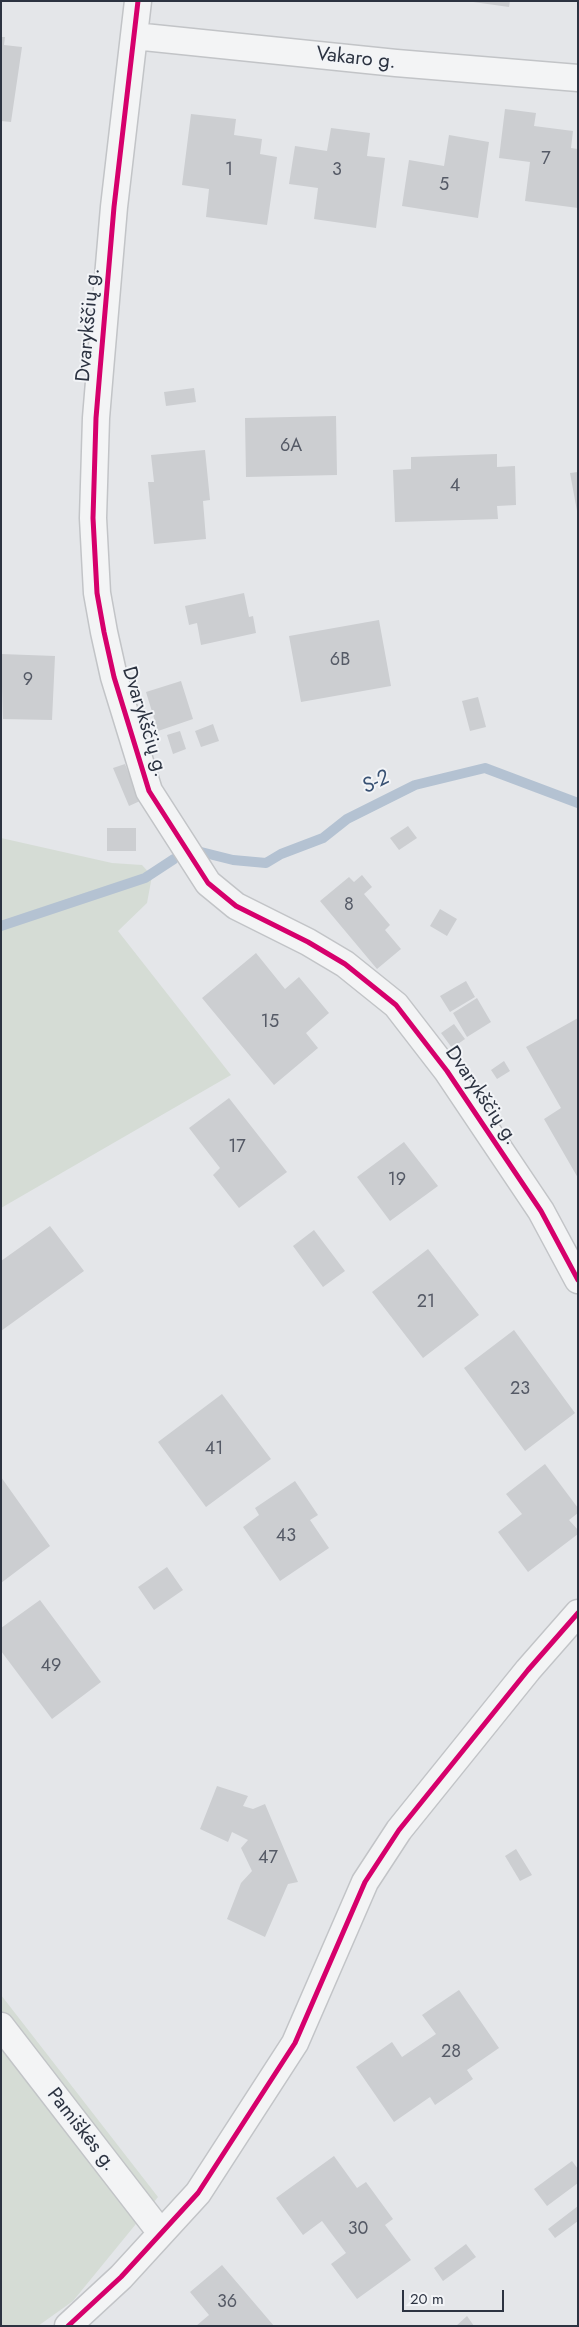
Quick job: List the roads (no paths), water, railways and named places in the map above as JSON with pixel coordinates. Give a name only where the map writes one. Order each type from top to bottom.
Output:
[{"type":"street","name":"Dvarykščių g.","points":[[138,1],[114,207],[96,418],[93,518],[97,593],[104,632],[114,677],[150,791],[208,883],[236,906],[308,942],[345,964],[396,1005],[448,1071],[541,1211],[578,1280]]},
{"type":"street","name":"Vakaro g.","points":[[134,36],[396,63],[578,78]]},
{"type":"street","points":[[68,2326],[121,2278],[198,2193],[295,2043],[365,1882],[399,1830],[528,1670],[578,1613]]},
{"type":"street","name":"Pamiškės g.","points":[[1,2026],[161,2233]]},
{"type":"waterway","name":"S-2","points":[[197,851],[233,860],[266,863],[281,854],[323,838],[347,819],[415,785],[485,768],[578,803]]},
{"type":"waterway","name":"S-2","points":[[1,926],[145,878],[174,859]]}]
